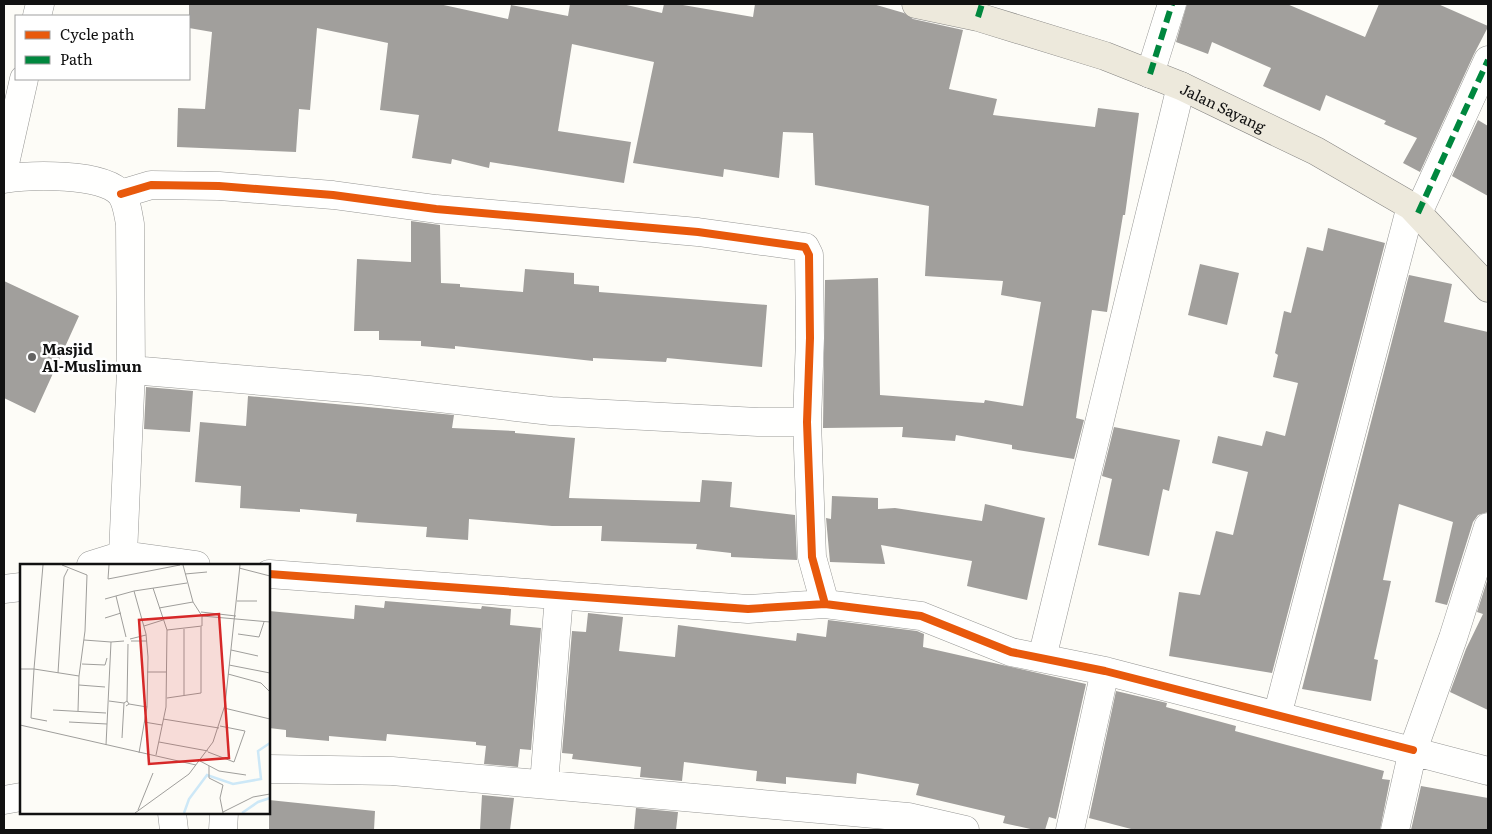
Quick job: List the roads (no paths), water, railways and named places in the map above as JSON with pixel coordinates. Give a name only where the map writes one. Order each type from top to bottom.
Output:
[{"type":"main road","name":"Jalan Sayang","points":[[916,4],[980,10],[1181,86],[1316,151],[1414,209],[1488,288]]},
{"type":"street","points":[[1150,74],[1172,4]]},
{"type":"street","points":[[1277,716],[1414,209],[1488,60]]},
{"type":"street","points":[[4,168],[24,80]]},
{"type":"street","points":[[1042,658],[1181,86]]},
{"type":"street","points":[[4,179],[25,175],[59,176],[106,185],[120,194],[130,224],[131,370],[123,555]]},
{"type":"street","points":[[120,194],[151,185],[219,186],[323,194],[436,209],[698,232],[805,247],[809,255],[808,422],[812,557],[825,604]]},
{"type":"street","points":[[131,370],[369,390],[551,411],[758,422],[808,422]]},
{"type":"street","points":[[1394,830],[1413,750],[1453,638],[1488,527]]},
{"type":"street","points":[[94,564],[123,555],[189,564]]},
{"type":"street","points":[[270,574],[748,609],[825,604],[921,616],[1011,652],[1105,671],[1488,771]]},
{"type":"street","points":[[544,784],[559,596]]},
{"type":"street","points":[[1070,830],[1105,671]]},
{"type":"street","points":[[270,769],[392,772],[544,784],[965,830]]},
{"type":"street","points":[[4,800],[20,797]]},
{"type":"street","points":[[172,814],[174,830]]},
{"type":"street","points":[[223,830],[224,814]]},
{"type":"place","name":"Masjid Al-Muslimun","points":[[32,357]]}]
